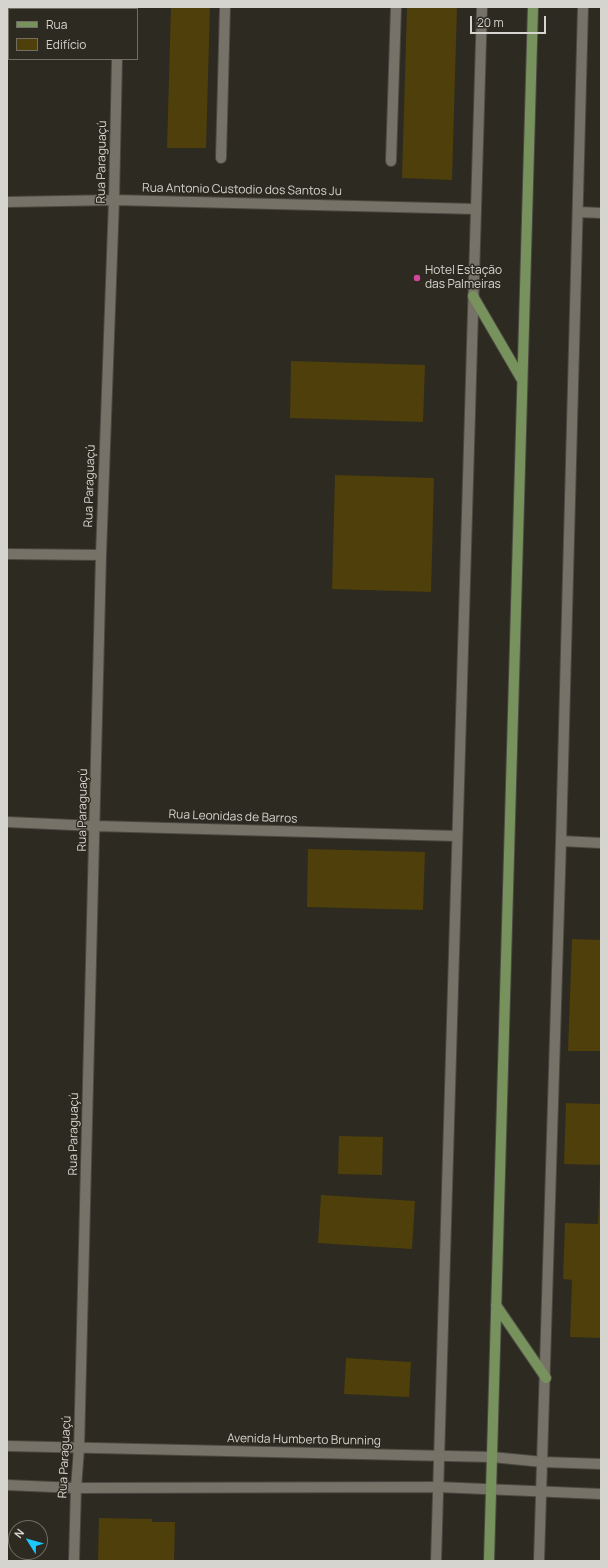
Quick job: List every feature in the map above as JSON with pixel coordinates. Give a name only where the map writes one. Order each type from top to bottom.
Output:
[{"type":"main road","points":[[489,1561],[533,7]]},
{"type":"main road","points":[[473,296],[522,380]]},
{"type":"main road","points":[[496,1305],[546,1378]]},
{"type":"street","points":[[221,158],[225,7]]},
{"type":"street","points":[[391,161],[396,7]]},
{"type":"street","points":[[436,1561],[482,7]]},
{"type":"street","points":[[539,1561],[546,1378],[583,7]]},
{"type":"street","name":"Rua Paraguaçú","points":[[74,1561],[76,1488],[79,1448],[101,555],[114,200],[117,60]]},
{"type":"street","name":"Rua Antonio Custodio dos Santos Ju","points":[[7,202],[114,200],[476,209]]},
{"type":"street","points":[[578,212],[601,213]]},
{"type":"street","points":[[7,554],[101,555]]},
{"type":"street","name":"Rua Leonidas de Barros","points":[[7,822],[95,826],[457,836]]},
{"type":"street","points":[[561,841],[601,843]]},
{"type":"street","name":"Avenida Humberto Brunning","points":[[7,1446],[492,1457],[543,1462],[601,1464]]},
{"type":"street","points":[[7,1485],[76,1488],[438,1487],[601,1494]]},
{"type":"building","points":[[171,7],[210,7],[206,148],[167,148]]},
{"type":"building","points":[[407,7],[457,7],[452,180],[402,178]]},
{"type":"building","points":[[291,361],[425,365],[423,422],[290,418]]},
{"type":"building","points":[[335,475],[434,478],[431,592],[332,589]]},
{"type":"building","points":[[308,849],[425,852],[423,910],[307,907]]},
{"type":"building","points":[[572,939],[601,940],[601,1051],[568,1051]]},
{"type":"building","points":[[566,1103],[601,1104],[601,1165],[564,1164]]},
{"type":"building","points":[[339,1136],[383,1137],[382,1175],[338,1174]]},
{"type":"building","points":[[600,1174],[601,1338],[570,1337],[572,1280],[563,1279],[565,1223],[598,1224]]},
{"type":"building","points":[[321,1195],[415,1201],[412,1249],[318,1243]]},
{"type":"building","points":[[346,1358],[411,1362],[409,1397],[344,1394]]},
{"type":"building","points":[[99,1518],[152,1519],[152,1522],[175,1522],[174,1561],[98,1561]]},
{"type":"place","name":"Hotel Estação das Palmeiras","points":[[417,278]]}]
